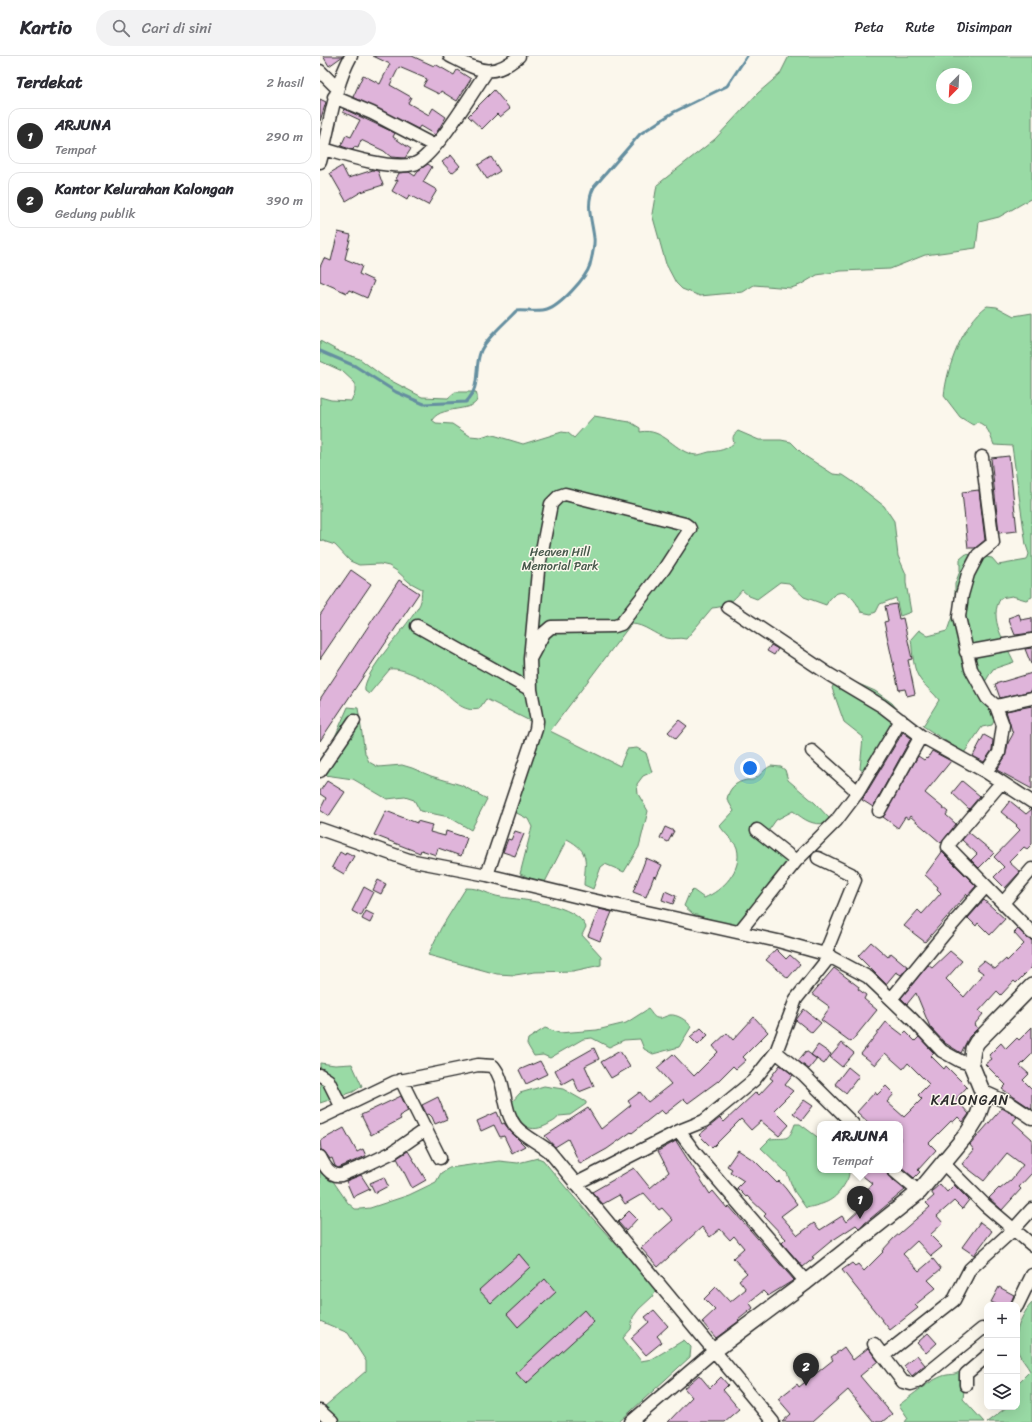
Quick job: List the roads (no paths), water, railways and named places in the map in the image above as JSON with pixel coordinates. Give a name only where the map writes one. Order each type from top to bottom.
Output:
[{"type":"main road","points":[[715,1350],[806,1282],[919,1192],[967,1134],[977,1118],[983,1101],[982,1091],[971,1064],[973,1049],[977,1042],[1032,986]]},
{"type":"street","points":[[320,162],[336,93],[343,70],[351,56]]},
{"type":"street","points":[[450,56],[476,70],[487,71],[504,68],[519,56]]},
{"type":"street","points":[[320,71],[336,93],[435,146]]},
{"type":"street","points":[[324,150],[362,160],[403,165],[421,161],[435,146],[487,71]]},
{"type":"street","points":[[982,457],[993,543],[978,555],[968,574],[962,595],[959,617],[971,669],[987,698],[996,706],[1004,725],[999,753],[986,772]]},
{"type":"street","points":[[487,875],[536,729],[537,721],[531,690],[530,659],[538,571],[547,518],[552,504],[558,496],[565,494],[685,524],[689,527],[690,529],[664,569],[621,624],[615,626],[551,627],[544,633],[530,659]]},
{"type":"street","points":[[728,607],[901,720],[921,736],[986,772],[1032,802]]},
{"type":"street","points":[[417,626],[531,690]]},
{"type":"street","points":[[966,652],[1032,640]]},
{"type":"street","points":[[996,706],[1032,698]]},
{"type":"street","points":[[739,932],[796,861],[836,821],[858,792],[901,720]]},
{"type":"street","points":[[320,771],[354,721]]},
{"type":"street","points":[[879,811],[921,736]]},
{"type":"street","points":[[812,751],[858,792]]},
{"type":"street","points":[[1001,783],[948,847],[1032,933]]},
{"type":"street","points":[[320,829],[409,860],[487,875],[739,932],[828,955],[868,977],[892,998],[942,1051],[960,1061],[971,1064]]},
{"type":"street","points":[[758,830],[796,861]]},
{"type":"street","points":[[576,1184],[679,1131],[704,1120],[754,1080],[776,1052],[796,999],[828,955],[855,880],[852,874],[818,858]]},
{"type":"street","points":[[1003,903],[1032,869]]},
{"type":"street","points":[[892,998],[944,932],[986,886]]},
{"type":"street","points":[[776,1052],[803,1074],[850,1121]]},
{"type":"street","points":[[320,1118],[401,1080],[478,1065],[493,1066],[498,1074],[509,1114],[516,1126],[549,1150],[774,1422]]},
{"type":"street","points":[[320,1075],[328,1080],[342,1108]]},
{"type":"street","points":[[401,1080],[440,1158]]},
{"type":"street","points":[[982,1091],[1011,1104],[1032,1118]]},
{"type":"street","points":[[320,1157],[329,1172],[338,1176],[393,1152],[426,1130]]},
{"type":"street","points":[[679,1131],[696,1154],[806,1282]]},
{"type":"street","points":[[943,1162],[986,1206],[1032,1245]]},
{"type":"street","points":[[897,1173],[919,1192]]},
{"type":"street","points":[[884,1356],[954,1300],[970,1269],[1014,1229],[1032,1209]]},
{"type":"street","points":[[1019,1302],[1032,1275]]},
{"type":"street","points":[[874,1344],[903,1382],[911,1384],[917,1382],[982,1328],[984,1328]]},
{"type":"street","points":[[631,1422],[715,1350]]},
{"type":"street","points":[[966,1385],[966,1374],[984,1359]]},
{"type":"street","points":[[320,1411],[332,1422]]},
{"type":"waterway","points":[[320,351],[355,366],[396,392],[424,404],[466,402],[474,391],[478,360],[482,348],[486,342],[516,311],[547,310],[559,303],[572,291],[588,271],[594,244],[590,206],[591,193],[594,187],[640,134],[674,112],[727,86],[747,56]]},
{"type":"place","name":"ARJUNA","points":[[860,1219]]},
{"type":"place","name":"Kantor Kelurahan Kalongan","points":[[806,1386]]},
{"type":"district","name":"KALONGAN","points":[[970,1100]]},
{"type":"park label","name":"Heaven Hill Memorial Park","points":[[560,559]]}]
